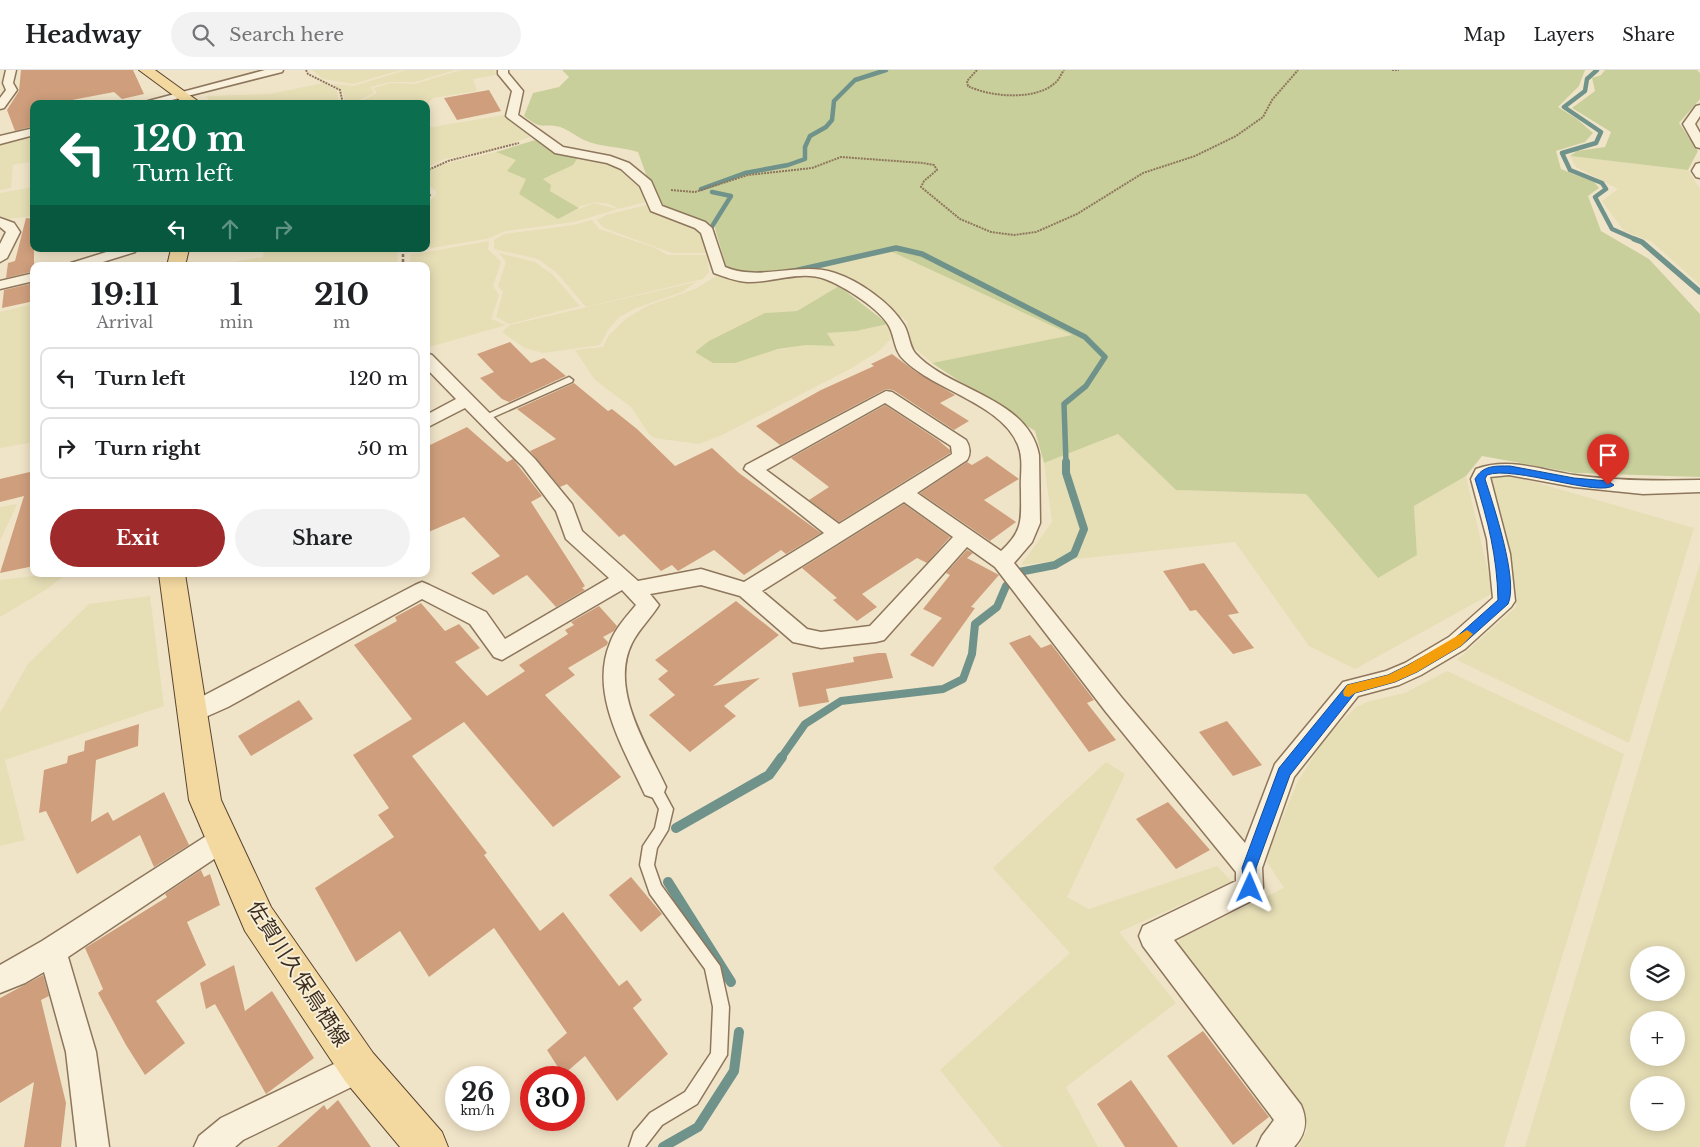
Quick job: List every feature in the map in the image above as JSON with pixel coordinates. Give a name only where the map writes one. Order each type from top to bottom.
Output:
[{"type":"main road","points":[[146,70],[190,100]]},
{"type":"main road","name":"佐賀川久保鳥栖線","points":[[172,577],[205,800],[258,919],[358,1067],[427,1147]]},
{"type":"street","points":[[0,106],[12,90],[8,83],[11,70]]},
{"type":"street","points":[[158,100],[278,70]]},
{"type":"street","points":[[502,70],[518,90],[512,116],[559,150],[610,160],[625,166],[646,184],[656,208],[700,225],[707,231],[719,270],[730,276],[746,278],[812,272],[829,276],[845,284],[884,311],[896,325],[907,355],[925,371],[1004,416],[1021,433],[1028,445],[1032,525],[1019,547],[1002,562]]},
{"type":"street","points":[[1700,108],[1689,124],[1700,144]]},
{"type":"street","points":[[0,140],[30,132]]},
{"type":"street","points":[[1700,167],[1698,171],[1700,174]]},
{"type":"street","points":[[0,222],[9,226],[13,232],[0,258]]},
{"type":"street","points":[[89,262],[120,252]]},
{"type":"street","points":[[0,285],[30,278]]},
{"type":"street","points":[[430,362],[529,462],[565,509],[573,534],[629,584],[648,605],[621,643],[612,678],[622,715],[654,786]]},
{"type":"street","points":[[746,590],[961,456],[960,444],[886,396],[754,469],[837,533]]},
{"type":"street","points":[[430,421],[468,399]]},
{"type":"street","points":[[1273,1147],[1289,1128],[1290,1116],[1153,936],[1250,888],[1249,868],[1284,772],[1351,689],[1391,679],[1413,669],[1457,643],[1504,601],[1503,565],[1494,524],[1480,479],[1483,473],[1494,469],[1510,469],[1574,482],[1642,488],[1700,486]]},
{"type":"street","points":[[904,493],[1002,562],[1114,705],[1249,868]]},
{"type":"street","points":[[192,713],[220,700],[422,590],[478,618],[502,652],[629,584],[701,578],[746,590],[801,636],[820,640],[876,634],[966,536]]},
{"type":"street","points":[[0,979],[15,973],[52,951],[223,839]]},
{"type":"street","points":[[52,951],[81,1052],[94,1147]]},
{"type":"street","points":[[210,1147],[232,1129],[358,1067]]},
{"type":"lane","points":[[486,417],[569,380]]},
{"type":"lane","points":[[637,1147],[640,1138],[656,1119],[691,1098],[719,1055],[720,1046],[721,1007],[712,966],[655,889],[647,865],[650,846],[662,830],[666,809],[654,786]]},
{"type":"path","points":[[306,70],[308,74],[340,90],[342,100]]},
{"type":"path","points":[[977,70],[967,81],[968,86],[985,93],[1010,96],[1046,89],[1056,82],[1064,70]]},
{"type":"path","points":[[646,184],[674,192],[695,192],[748,175],[812,168],[841,157],[873,161],[923,163],[934,166],[937,170],[924,181],[922,187],[964,221],[982,230],[1026,236],[1062,223],[1138,176],[1204,153],[1249,129],[1263,117],[1263,113],[1271,102],[1298,70]]},
{"type":"path","points":[[1392,70],[1399,70]]},
{"type":"path","points":[[430,169],[441,163],[497,151],[539,137]]},
{"type":"shaded area","points":[[312,70],[401,70],[353,84],[323,79]]},
{"type":"shaded area","points":[[406,70],[455,70],[415,82],[389,82],[371,87],[374,93],[359,100],[345,100],[342,90],[332,84],[354,86]]},
{"type":"shaded area","points":[[461,70],[495,70],[496,75],[473,79],[477,91],[433,98],[430,101],[364,100],[377,93],[373,88],[391,83],[415,84]]},
{"type":"shaded area","points":[[324,83],[337,91],[338,100],[209,100],[206,96],[269,94]]},
{"type":"shaded area","points":[[504,115],[530,137],[492,150],[445,159],[430,166],[430,127]]},
{"type":"shaded area","points":[[30,134],[30,162],[13,165],[11,188],[0,190],[0,142]]},
{"type":"shaded area","points":[[496,152],[516,160],[526,179],[519,194],[557,218],[594,203],[618,209],[574,222],[506,231],[486,239],[430,248],[430,200],[436,195],[436,191],[430,186],[430,171],[439,165]]},
{"type":"shaded area","points":[[579,156],[619,167],[640,182],[645,202],[619,209],[609,204],[595,202],[578,207],[550,191],[543,179],[559,172]]},
{"type":"shaded area","points":[[1570,156],[1688,170],[1700,189],[1700,285],[1652,242],[1624,231],[1602,201],[1618,189],[1576,167]]},
{"type":"shaded area","points":[[30,188],[30,216],[7,219],[0,216],[0,193]]},
{"type":"shaded area","points":[[647,205],[663,216],[696,226],[702,233],[707,253],[672,253],[604,228],[597,220],[606,215]]},
{"type":"shaded area","points":[[592,220],[599,229],[653,247],[668,255],[707,255],[709,272],[703,279],[586,307],[557,273],[538,259],[494,249],[494,240],[504,234],[573,225]]},
{"type":"shaded area","points":[[489,241],[488,249],[501,262],[493,286],[499,295],[491,319],[506,325],[430,347],[430,262],[410,262],[410,255]]},
{"type":"shaded area","points":[[890,251],[1073,335],[932,363],[912,346],[907,321],[839,273],[816,269]]},
{"type":"shaded area","points":[[264,252],[398,252],[397,262],[233,262],[263,257]]},
{"type":"shaded area","points":[[499,253],[535,262],[553,275],[580,306],[509,324],[496,317],[503,292],[498,286],[506,262]]},
{"type":"shaded area","points":[[718,275],[737,281],[819,277],[839,286],[797,311],[765,313],[765,352],[806,345],[834,346],[826,333],[856,331],[888,324],[891,339],[879,351],[850,369],[722,435],[699,444],[654,438],[649,434],[631,407],[595,380],[575,350],[603,347],[609,335],[627,318],[647,306],[695,289]]},
{"type":"shaded area","points":[[696,282],[682,292],[636,308],[619,317],[608,330],[600,345],[543,353],[525,348],[503,333],[510,325]]},
{"type":"shaded area","points":[[30,305],[30,443],[0,448],[0,312]]},
{"type":"shaded area","points":[[1118,434],[1176,490],[1306,494],[1378,578],[1417,555],[1414,506],[1466,476],[1493,593],[1355,669],[1309,646],[1235,542],[1021,565],[1052,522],[1044,463]]},
{"type":"shaded area","points":[[1507,474],[1694,528],[1629,743],[1457,660],[1516,607],[1516,591],[1491,482],[1491,476]]},
{"type":"shaded area","points":[[17,504],[0,541],[0,507]]},
{"type":"shaded area","points":[[1700,563],[1700,1147],[1525,1147]]},
{"type":"shaded area","points":[[30,576],[62,577],[47,589],[0,617],[0,580]]},
{"type":"shaded area","points":[[150,596],[164,706],[5,760],[25,840],[0,846],[0,713],[28,664],[89,604]]},
{"type":"shaded area","points":[[1447,671],[1624,754],[1504,1147],[1298,1147],[1307,1131],[1305,1114],[1178,950],[1179,939],[1284,888],[1267,862],[1272,844],[1297,783],[1325,738],[1356,707],[1370,701],[1405,693]]},
{"type":"shaded area","points":[[1106,762],[1125,774],[1067,897],[1089,909],[1217,866],[1232,882],[1119,932],[1176,1003],[1066,1087],[1098,1147],[1002,1147],[940,1070],[1070,953],[993,868]]},
{"type":"green space","points":[[562,70],[1585,70],[1579,86],[1558,107],[1577,119],[1593,133],[1585,142],[1556,151],[1561,169],[1594,182],[1599,188],[1588,196],[1601,231],[1649,259],[1700,314],[1700,477],[1575,473],[1482,456],[1466,476],[1414,506],[1417,555],[1378,578],[1306,494],[1176,490],[1118,434],[1044,463],[1035,431],[932,363],[1072,335],[890,251],[816,269],[742,273],[726,266],[714,225],[666,209],[647,177],[638,152],[590,142],[560,127],[535,124],[524,116],[533,93],[559,87],[569,77]]},
{"type":"green space","points":[[1605,70],[1697,70],[1700,73],[1700,99],[1679,123],[1698,151],[1688,170],[1570,156],[1577,151],[1605,147],[1611,132],[1572,108],[1595,91],[1592,78],[1601,75]]},
{"type":"green space","points":[[535,140],[556,153],[579,156],[573,165],[543,179],[551,185],[550,191],[579,208],[558,219],[519,194],[526,179],[507,171],[516,160],[496,152]]},
{"type":"green space","points":[[839,286],[888,324],[856,331],[827,333],[835,346],[806,345],[778,349],[735,363],[713,363],[695,352],[709,341],[765,313],[797,311]]},
{"type":"building","points":[[21,70],[133,70],[144,94],[122,99],[114,92],[72,100],[30,100],[30,127],[15,131],[7,110],[19,91]]},
{"type":"building","points":[[489,90],[501,111],[457,120],[444,98]]},
{"type":"building","points":[[26,218],[30,218],[30,252],[34,252],[34,262],[30,262],[30,272],[6,278],[8,263],[15,261]]},
{"type":"building","points":[[30,284],[30,302],[2,308],[4,290]]},
{"type":"building","points":[[510,342],[531,363],[544,358],[566,376],[509,402],[502,399],[480,378],[494,372],[477,354]]},
{"type":"building","points":[[892,354],[916,372],[955,395],[940,403],[969,421],[954,430],[893,390],[886,389],[780,445],[756,426],[821,390],[874,366],[871,364]]},
{"type":"building","points":[[574,383],[608,411],[612,409],[637,429],[675,466],[712,448],[739,473],[821,533],[786,554],[781,550],[744,575],[714,550],[678,571],[672,565],[661,571],[624,534],[619,537],[567,484],[560,487],[530,451],[556,439],[517,409]]},
{"type":"building","points":[[885,405],[938,440],[950,450],[950,453],[839,522],[809,500],[829,487],[791,458]]},
{"type":"building","points":[[467,427],[507,462],[513,459],[542,496],[531,502],[585,586],[582,588],[585,590],[556,607],[527,575],[493,595],[471,573],[500,556],[464,517],[430,531],[430,445]]},
{"type":"building","points":[[987,456],[1019,479],[984,500],[1016,522],[990,541],[920,493],[967,462],[972,465]]},
{"type":"building","points":[[30,472],[30,567],[0,573],[24,496],[0,502],[0,479]]},
{"type":"building","points":[[904,504],[950,537],[927,563],[917,558],[862,594],[877,607],[857,621],[833,600],[837,598],[802,568]]},
{"type":"building","points":[[967,550],[973,553],[967,558],[999,575],[971,607],[975,608],[933,667],[910,655],[942,618],[923,609],[950,575],[946,573]]},
{"type":"building","points":[[1204,563],[1239,613],[1228,615],[1254,648],[1233,654],[1196,610],[1190,611],[1163,571]]},
{"type":"building","points":[[736,601],[779,635],[713,686],[760,678],[724,706],[736,716],[690,752],[649,715],[675,695],[658,679],[668,671],[655,660]]},
{"type":"building","points":[[421,603],[445,631],[459,624],[480,648],[455,662],[487,696],[525,671],[519,665],[568,634],[565,630],[574,625],[571,622],[599,606],[617,626],[614,631],[603,637],[608,642],[607,645],[568,668],[575,675],[545,695],[621,777],[553,827],[464,722],[412,756],[487,853],[484,855],[540,931],[563,912],[619,986],[627,980],[642,1000],[633,1008],[668,1054],[617,1101],[585,1056],[573,1066],[557,1066],[547,1050],[567,1033],[494,928],[429,977],[400,931],[356,962],[315,888],[394,837],[378,815],[389,808],[353,755],[412,719],[354,645],[397,621],[395,617]]},
{"type":"building","points":[[1030,635],[1041,648],[1051,644],[1094,700],[1087,703],[1116,740],[1089,752],[1009,643]]},
{"type":"building","points":[[886,653],[893,678],[826,689],[829,702],[799,707],[792,673],[854,662],[853,657]]},
{"type":"building","points":[[299,700],[313,719],[251,756],[238,736]]},
{"type":"building","points":[[1227,721],[1262,765],[1233,776],[1199,732]]},
{"type":"building","points":[[139,724],[138,746],[96,760],[91,822],[108,812],[113,821],[164,792],[189,845],[154,867],[140,835],[77,874],[46,811],[39,813],[44,770],[67,763],[68,756],[84,751],[85,741]]},
{"type":"building","points":[[1168,802],[1210,850],[1176,869],[1136,819]]},
{"type":"building","points":[[201,870],[204,877],[210,874],[220,905],[187,922],[206,965],[156,1001],[185,1043],[145,1075],[126,1045],[98,993],[103,989],[85,948],[167,897],[165,894]]},
{"type":"building","points":[[631,877],[662,914],[641,932],[609,895]]},
{"type":"building","points":[[234,965],[245,1011],[272,991],[314,1058],[266,1094],[215,1004],[206,1009],[200,983]]},
{"type":"building","points":[[43,975],[49,996],[41,1000],[66,1103],[61,1147],[24,1147],[34,1082],[0,1103],[0,998]]},
{"type":"building","points":[[1203,1031],[1269,1117],[1233,1145],[1167,1056]]},
{"type":"building","points":[[1131,1080],[1178,1147],[1125,1147],[1097,1104]]},
{"type":"building","points":[[338,1100],[371,1147],[277,1147],[324,1105],[327,1110]]},
{"type":"waterway","points":[[701,189],[745,173],[788,165],[805,159],[805,147],[810,136],[826,127],[832,120],[834,101],[855,80],[886,70]]},
{"type":"waterway","points":[[1597,70],[1587,79],[1585,91],[1564,107],[1601,132],[1596,143],[1562,153],[1570,170],[1602,183],[1606,189],[1595,197],[1612,229],[1637,240]]},
{"type":"waterway","points":[[712,192],[731,196],[711,228],[714,237]]},
{"type":"waterway","points":[[1634,239],[1642,242],[1700,292]]},
{"type":"waterway","points":[[794,271],[896,248],[922,254],[1085,337],[1105,357],[1086,386],[1064,404],[1066,463]]},
{"type":"waterway","points":[[1019,572],[1055,565],[1074,554],[1084,529],[1066,473],[1066,463]]},
{"type":"waterway","points":[[781,758],[805,724],[841,701],[943,689],[963,679],[972,654],[975,624],[997,607],[1006,586]]},
{"type":"waterway","points":[[676,828],[769,775],[782,757]]},
{"type":"waterway","points":[[668,882],[731,982]]},
{"type":"waterway","points":[[663,1147],[698,1127],[734,1071],[739,1032]]},
{"type":"slow traffic","points":[[1349,692],[1351,689],[1391,679],[1413,669],[1457,643],[1467,634]]},
{"type":"route","points":[[1250,888],[1249,868],[1284,772],[1351,689],[1391,679],[1413,669],[1457,643],[1504,601],[1503,565],[1494,524],[1480,479],[1483,473],[1494,469],[1510,469],[1574,482],[1608,485]]}]
